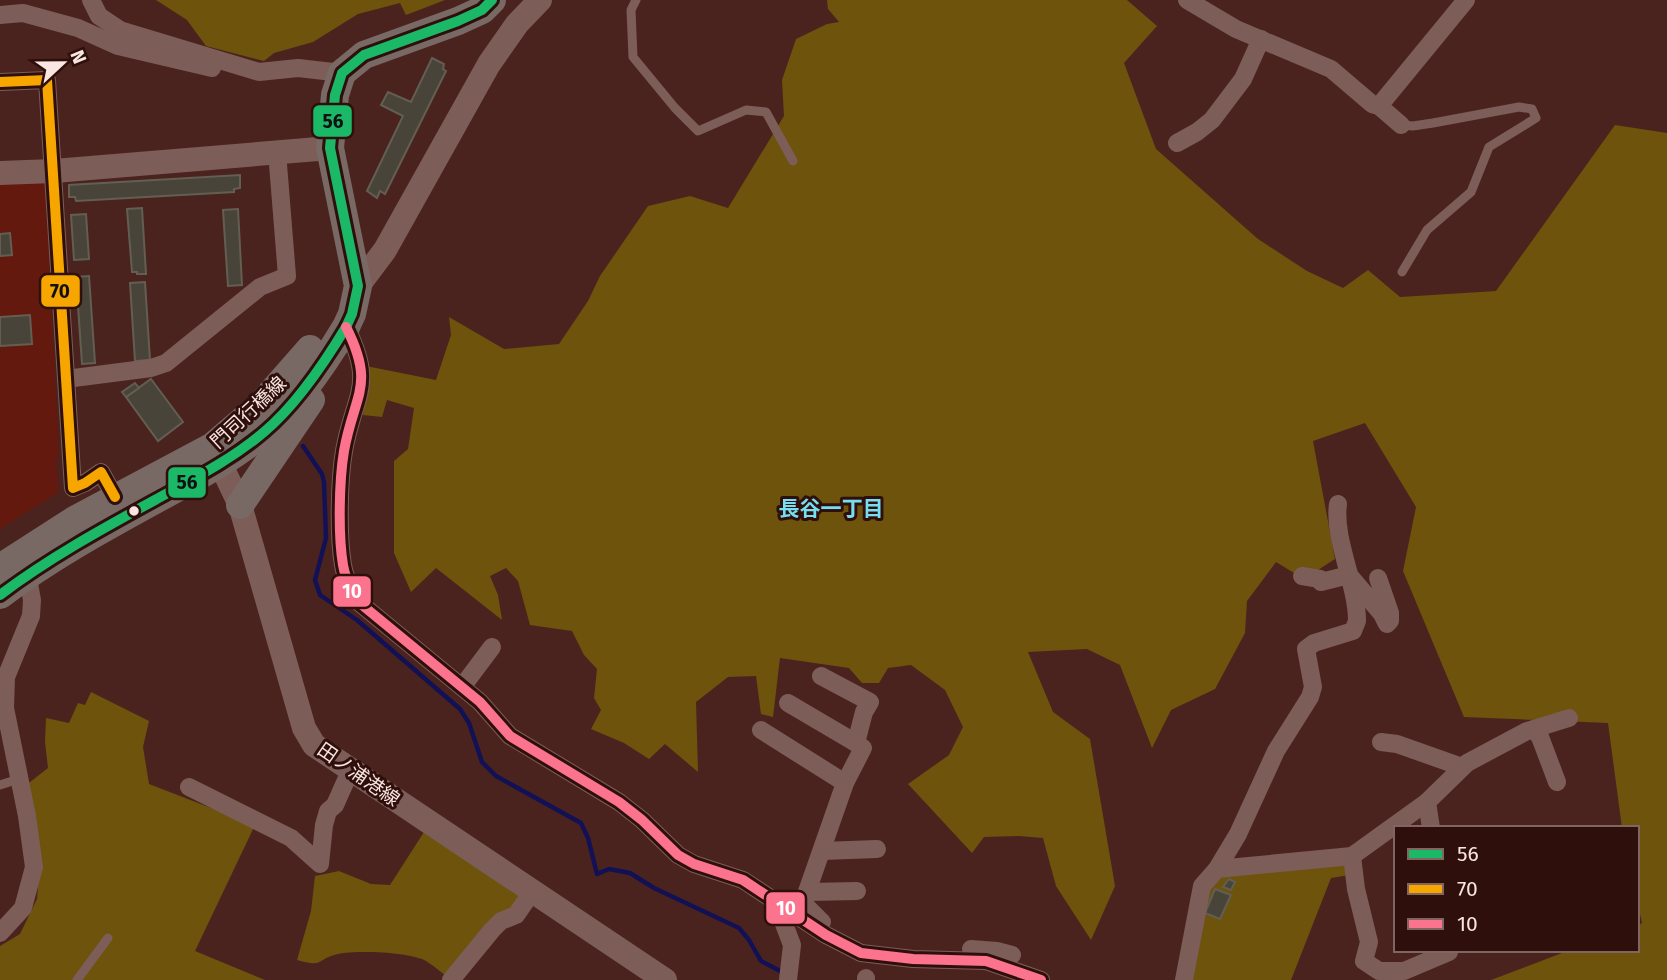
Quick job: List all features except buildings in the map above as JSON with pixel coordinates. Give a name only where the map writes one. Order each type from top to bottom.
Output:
[{"type":"main road","points":[[342,73],[363,55],[458,21],[482,10],[492,0]]},
{"type":"main road","points":[[358,286],[386,250],[489,64],[517,24],[540,0]]},
{"type":"main road","name":"門司行橋線","points":[[0,568],[25,563],[88,537],[217,455],[265,431],[295,398],[340,336],[352,314],[358,286],[330,148],[335,95],[342,73]]},
{"type":"main road","points":[[0,173],[330,148]]},
{"type":"main road","name":"門司行橋線","points":[[0,595],[25,563],[116,496],[185,463],[217,455],[301,361],[358,286]]},
{"type":"main road","points":[[240,505],[307,409],[340,336]]},
{"type":"main road","name":"田ノ浦港線","points":[[217,455],[240,505],[304,728],[314,745],[666,980]]},
{"type":"street","points":[[91,0],[99,16],[120,30],[259,72]]},
{"type":"street","points":[[1187,0],[1236,29],[1331,69],[1401,125]]},
{"type":"street","points":[[1379,106],[1466,0]]},
{"type":"street","points":[[0,15],[23,13],[78,27],[118,46],[227,71],[259,72],[298,68],[342,73]]},
{"type":"street","points":[[1177,143],[1212,120],[1243,79],[1261,39]]},
{"type":"street","points":[[0,82],[47,80],[74,488],[101,472],[116,496]]},
{"type":"street","points":[[66,379],[151,368],[166,363],[260,287],[287,276],[277,152]]},
{"type":"street","points":[[340,336],[358,349],[363,369],[362,386],[343,455],[341,509],[343,564],[356,600],[480,702],[510,736],[619,802],[678,855],[694,864],[743,880],[825,935],[861,953],[913,959],[986,961],[1041,980]]},
{"type":"street","points":[[1184,980],[1202,886],[1217,869],[1242,825],[1276,751],[1310,697],[1313,687],[1306,649],[1314,643],[1353,631],[1357,621],[1336,520],[1338,504]]},
{"type":"street","points":[[0,933],[23,908],[34,867],[5,708],[6,677],[31,617],[32,600],[25,563]]},
{"type":"street","points":[[1302,576],[1320,579],[1321,582],[1349,575]]},
{"type":"street","points":[[1349,575],[1368,596],[1387,625],[1390,613],[1378,578]]},
{"type":"street","points":[[462,687],[492,648]]},
{"type":"street","points":[[821,676],[870,702],[864,712],[856,743]]},
{"type":"street","points":[[788,703],[863,748],[845,783],[803,904],[824,924],[825,935]]},
{"type":"street","points":[[1217,869],[1352,856],[1427,802],[1462,767],[1508,740],[1569,718]]},
{"type":"street","points":[[1534,729],[1540,737],[1557,782]]},
{"type":"street","points":[[761,730],[845,783]]},
{"type":"street","points":[[1381,742],[1397,744],[1462,767]]},
{"type":"street","points":[[189,787],[290,838],[320,864],[328,811],[335,805],[351,769]]},
{"type":"street","points":[[1427,802],[1431,826]]},
{"type":"street","points":[[822,851],[877,849]]},
{"type":"street","points":[[1352,856],[1356,889],[1370,942],[1364,961],[1380,971],[1404,971],[1448,952]]},
{"type":"street","points":[[808,892],[857,891]]},
{"type":"street","points":[[451,980],[492,930],[516,915],[532,892]]},
{"type":"street","points":[[775,900],[792,945],[788,980]]},
{"type":"street","points":[[913,959],[915,954],[979,948],[1012,955]]},
{"type":"lane","points":[[636,0],[631,10],[632,57],[698,131],[746,110],[766,112],[793,161]]},
{"type":"lane","points":[[1401,125],[1433,123],[1519,107],[1532,109],[1536,118],[1489,147],[1471,192],[1427,230],[1402,272]]},
{"type":"lane","points":[[0,785],[19,779]]},
{"type":"lane","points":[[77,980],[108,938]]},
{"type":"shaded area","points":[[156,0],[445,0],[406,15],[400,3],[358,14],[313,42],[274,53],[264,61],[206,46],[187,20]]},
{"type":"shaded area","points":[[827,0],[1127,0],[1157,26],[1124,63],[1156,149],[1258,239],[1307,271],[1343,288],[1368,270],[1400,297],[1496,291],[1615,125],[1667,133],[1667,980],[1491,980],[1565,952],[1639,952],[1639,925],[1642,923],[1639,910],[1639,826],[1622,826],[1608,723],[1464,717],[1403,571],[1416,507],[1365,423],[1313,441],[1335,559],[1304,579],[1276,562],[1247,601],[1245,633],[1215,689],[1171,710],[1152,748],[1120,665],[1087,649],[1028,652],[1053,712],[1090,739],[1115,886],[1091,940],[1056,886],[1043,838],[984,837],[972,853],[908,784],[949,755],[963,727],[945,690],[911,665],[888,668],[879,683],[862,683],[849,668],[780,658],[773,717],[761,714],[756,676],[728,677],[696,702],[698,772],[665,744],[649,759],[624,743],[591,729],[601,710],[594,698],[597,669],[584,655],[572,631],[530,625],[518,581],[506,568],[490,576],[498,595],[502,620],[436,568],[411,592],[394,553],[394,461],[408,449],[414,408],[387,400],[382,417],[363,415],[368,380],[366,366],[436,380],[451,335],[449,317],[504,349],[559,344],[588,301],[600,276],[648,206],[690,196],[728,208],[784,116],[782,80],[796,39],[827,24],[839,22],[828,9]]},
{"type":"shaded area","points":[[45,181],[59,492],[0,529],[0,183]]},
{"type":"shaded area","points":[[91,692],[149,721],[143,747],[149,784],[255,825],[195,951],[265,980],[0,980],[0,946],[20,934],[37,899],[40,861],[25,786],[48,768],[46,718],[69,723],[78,703],[85,705]]},
{"type":"shaded area","points":[[424,832],[523,899],[449,978],[426,961],[396,954],[338,954],[317,963],[297,960],[311,911],[315,876],[339,871],[371,884],[390,885]]},
{"type":"shaded area","points":[[1339,860],[1348,868],[1349,875],[1331,878],[1291,980],[1190,980],[1209,885],[1219,873]]},
{"type":"waterway","points":[[303,446],[322,474],[324,482],[326,538],[315,580],[320,595],[357,620],[460,709],[469,723],[482,762],[496,776],[581,823],[588,838],[597,874],[609,869],[630,873],[654,888],[739,928],[761,961],[784,973]]},
{"type":"transit line","name":"56","points":[[0,595],[76,544],[197,477],[238,451],[264,432],[298,397],[346,327],[352,314],[358,286],[330,148],[335,95],[342,73],[364,55],[458,21],[482,10],[492,0]]},
{"type":"transit line","name":"70","points":[[0,82],[47,80],[73,488],[101,472],[115,497]]},
{"type":"transit line","name":"10","points":[[346,327],[360,363],[361,377],[342,463],[340,539],[344,570],[356,600],[480,702],[510,736],[619,802],[678,855],[694,864],[743,880],[826,935],[861,953],[913,959],[986,961],[1041,980]]},
{"type":"district","name":"長谷一丁目","points":[[831,509]]}]
